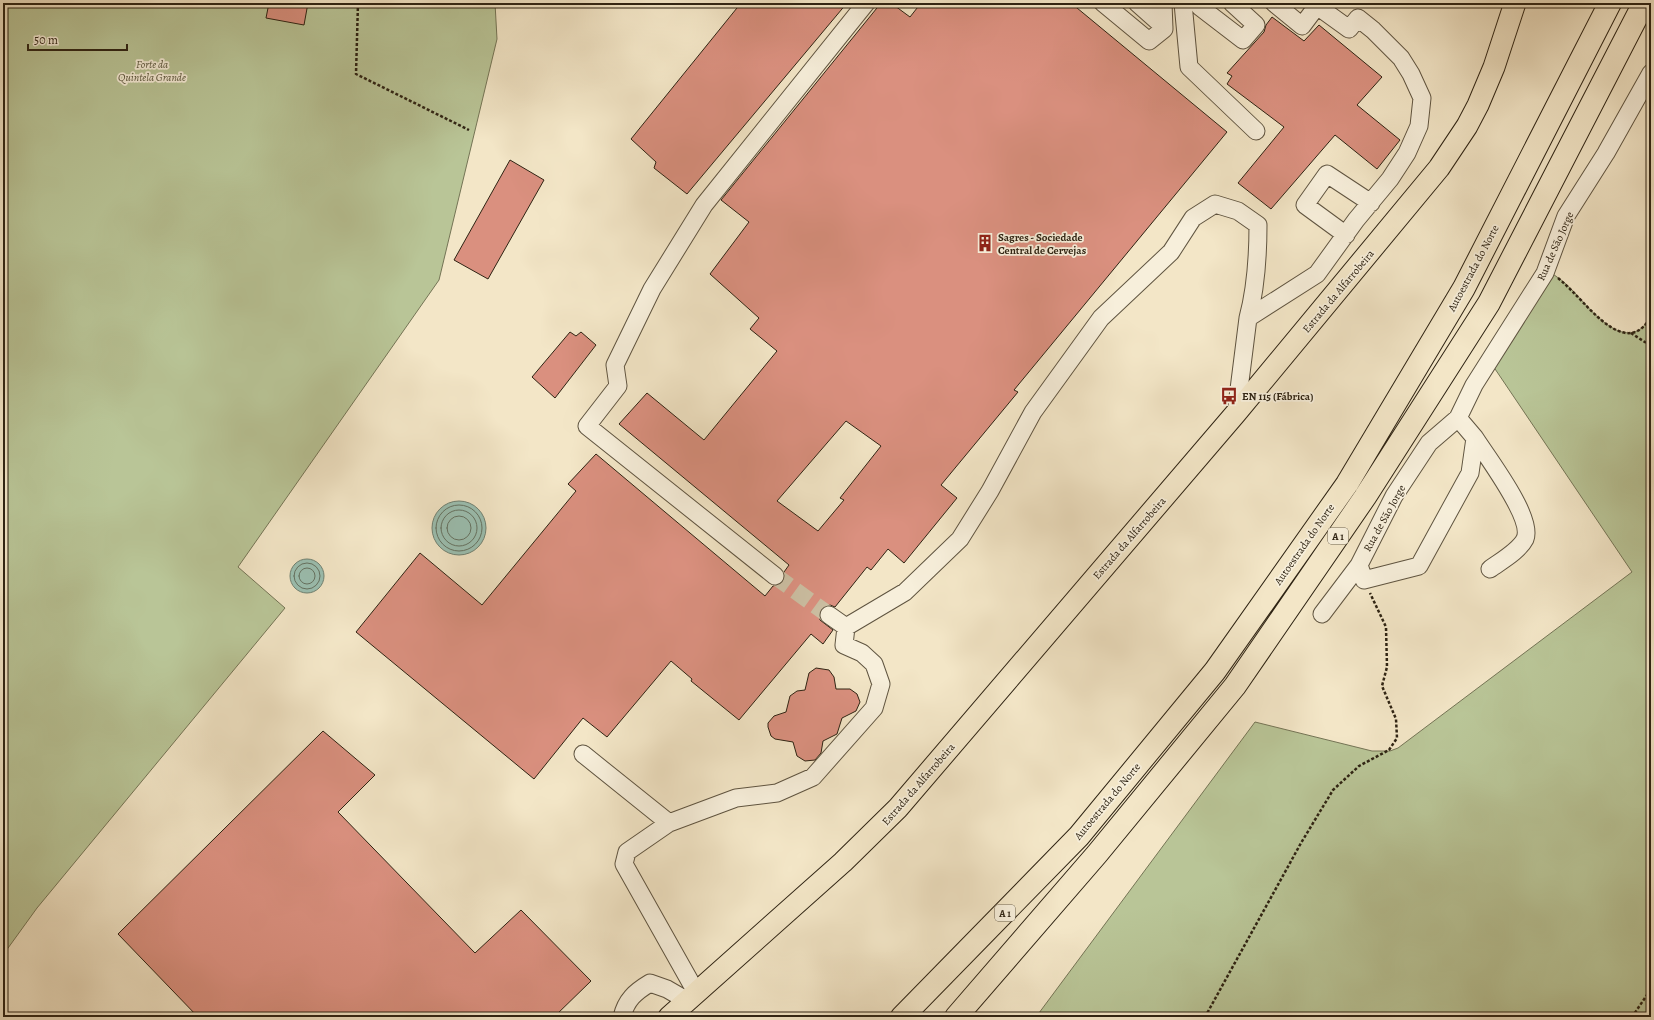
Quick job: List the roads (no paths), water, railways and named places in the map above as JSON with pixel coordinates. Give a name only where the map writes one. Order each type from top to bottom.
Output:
[{"type":"highway","name":"Autoestrada do Norte","points":[[902,1017],[1079,836],[1215,672],[1347,484],[1464,288],[1610,3]]},
{"type":"highway","name":"A 1","points":[[956,1017],[1097,854],[1235,686],[1360,504],[1489,303],[1644,3]]},
{"type":"main road","name":"Estrada da Alfarrobeira","points":[[669,1017],[843,862],[898,808],[1236,413],[1411,202],[1454,147],[1467,126],[1487,84],[1515,3]]},
{"type":"street","points":[[775,576],[587,426],[618,386],[615,365],[652,289],[704,205],[866,3]]},
{"type":"street","points":[[1103,3],[1149,41],[1164,29],[1163,3]]},
{"type":"street","points":[[1137,3],[1164,27]]},
{"type":"street","points":[[1183,3],[1189,67],[1256,131]]},
{"type":"street","points":[[1200,3],[1200,7],[1243,40],[1256,25],[1232,3]]},
{"type":"street","points":[[1248,318],[1317,274],[1407,153],[1419,126],[1422,98],[1401,58],[1373,30],[1358,18],[1349,29],[1315,4],[1302,26],[1274,3]]},
{"type":"street","name":"Rua de São Jorge","points":[[1322,614],[1362,572],[1394,496],[1430,443],[1458,418],[1474,385],[1546,270],[1566,216],[1606,153],[1651,73]]},
{"type":"street","points":[[1346,235],[1305,205],[1327,174],[1371,203]]},
{"type":"street","points":[[846,627],[905,592],[960,539],[990,491],[1033,412],[1101,318],[1171,252],[1193,218],[1214,204],[1238,211],[1258,225],[1258,248],[1253,301],[1248,318],[1236,413]]},
{"type":"street","points":[[1458,418],[1475,438],[1515,500],[1523,514],[1527,528],[1525,538],[1516,549],[1490,569]]},
{"type":"street","points":[[1362,572],[1419,566],[1470,472],[1475,438]]},
{"type":"street","points":[[829,614],[846,627]]},
{"type":"street","points":[[691,996],[624,864],[626,852],[669,823],[736,798],[777,793],[813,777],[874,708],[881,684],[874,664],[862,653],[844,645],[846,627]]},
{"type":"street","points":[[583,754],[669,823]]},
{"type":"street","points":[[622,1017],[624,1009],[634,992],[650,984],[691,996]]},
{"type":"water","points":[[459,501],[469,503],[478,509],[484,518],[486,528],[484,538],[478,547],[469,553],[459,555],[449,553],[440,547],[434,538],[432,528],[434,518],[440,509],[449,503]]},
{"type":"water","points":[[307,559],[313,560],[319,564],[323,570],[323,582],[319,588],[313,592],[307,593],[301,592],[295,588],[291,582],[290,576],[291,570],[295,564],[301,560]]},
{"type":"tunnel","points":[[775,576],[829,615]]},
{"type":"place","name":"Sagres - Sociedade Central de Cervejas","points":[[985,243]]},
{"type":"place","name":"EN 115 (Fábrica)","points":[[1229,396]]},
{"type":"park label","name":"Forte da Quintela Grande","points":[[152,70]]}]
